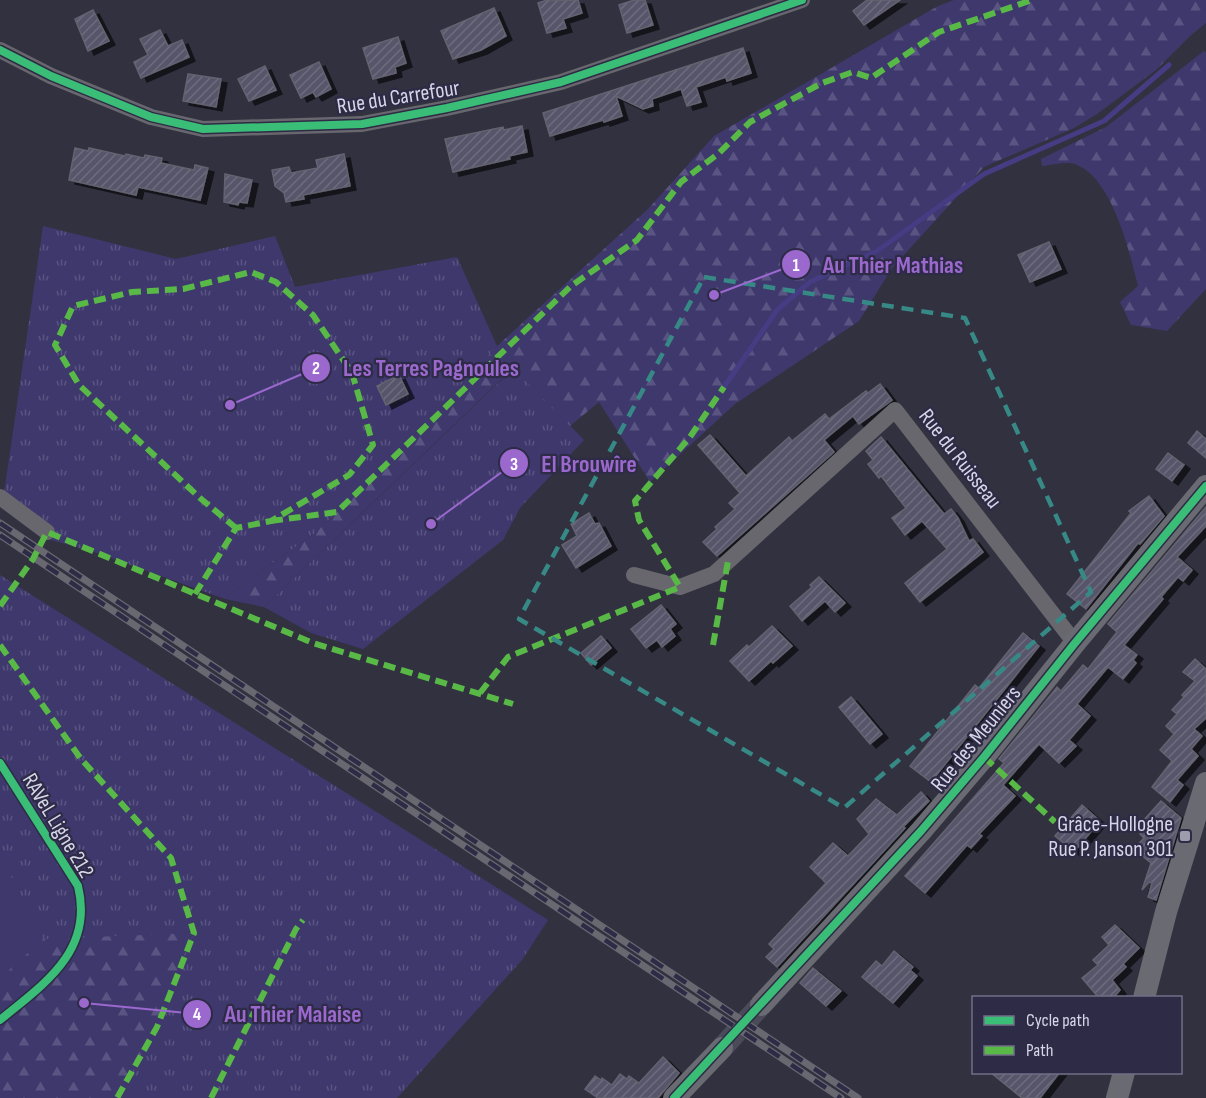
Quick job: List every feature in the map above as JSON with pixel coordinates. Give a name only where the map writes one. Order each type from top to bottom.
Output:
[{"type":"street","name":"Rue du Carrefour","points":[[0,50],[51,76],[151,117],[203,129],[362,124],[447,108],[561,82],[802,0]]},
{"type":"street","name":"Rue du Ruisseau","points":[[634,575],[680,587],[714,574],[895,410],[1075,643]]},
{"type":"street","name":"Rue des Meuniers","points":[[762,1005],[921,831],[1206,486]]},
{"type":"street","points":[[0,497],[47,532]]},
{"type":"street","points":[[1145,996],[1166,912],[1206,783]]},
{"type":"street","points":[[674,1098],[722,1048]]},
{"type":"street","points":[[1117,1098],[1123,1074]]},
{"type":"highlighted area","points":[[704,277],[965,318],[1091,592],[844,808],[519,619]]},
{"type":"green space","points":[[954,0],[1206,0],[1206,23],[1156,70],[1097,114],[1074,128],[984,167],[892,268],[859,321],[735,404],[650,482],[599,402],[570,426],[513,368],[264,607],[225,599],[314,534],[387,464],[497,346],[648,209],[714,136],[938,6]]},
{"type":"green space","points":[[1204,51],[1206,53],[1206,289],[1167,331],[1131,325],[1120,302],[1138,286],[1124,236],[1109,200],[1100,184],[1088,172],[1075,164],[1042,166],[1041,159],[1106,127]]},
{"type":"green space","points":[[43,226],[176,259],[275,236],[295,287],[457,257],[497,346],[387,464],[314,534],[225,599],[97,553],[44,538],[3,500]]},
{"type":"green space","points":[[514,368],[584,440],[520,508],[503,540],[363,649],[311,633],[264,607]]},
{"type":"green space","points":[[0,575],[548,920],[522,960],[397,1098],[0,1098]]},
{"type":"green space","points":[[0,855],[43,939],[0,978]]},
{"type":"green space","points":[[194,933],[157,1027],[117,1098],[0,1098],[0,978],[43,939]]},
{"type":"building","points":[[547,0],[578,0],[582,13],[563,19],[566,28],[547,33],[538,3]]},
{"type":"building","points":[[634,0],[645,0],[653,25],[627,33],[619,5]]},
{"type":"building","points":[[867,0],[900,0],[864,25],[853,11]]},
{"type":"building","points":[[494,8],[506,36],[481,50],[453,59],[441,31]]},
{"type":"building","points":[[93,10],[109,41],[88,51],[75,19]]},
{"type":"building","points":[[160,30],[168,46],[182,40],[189,57],[141,78],[134,62],[148,55],[140,39]]},
{"type":"building","points":[[398,37],[406,63],[395,67],[396,73],[373,79],[363,48]]},
{"type":"building","points":[[743,48],[751,73],[727,81],[726,77],[696,87],[701,102],[687,106],[681,89],[652,99],[653,106],[643,109],[616,96],[622,116],[550,136],[543,113]]},
{"type":"building","points":[[319,62],[331,89],[316,97],[313,92],[301,98],[290,75]]},
{"type":"building","points":[[265,66],[276,90],[249,101],[238,79]]},
{"type":"building","points":[[188,74],[221,79],[216,107],[183,101]]},
{"type":"building","points":[[522,126],[527,152],[509,156],[510,159],[453,172],[445,139],[503,127],[504,130]]},
{"type":"building","points":[[75,148],[88,151],[89,148],[125,156],[126,154],[144,158],[145,155],[162,158],[161,163],[194,170],[195,165],[208,168],[200,200],[138,187],[136,195],[69,180]]},
{"type":"building","points":[[344,154],[350,186],[303,195],[304,199],[286,202],[284,193],[275,186],[272,170],[289,167],[291,173],[318,168],[316,160]]},
{"type":"building","points":[[225,174],[252,180],[247,203],[239,202],[238,205],[224,202]]},
{"type":"building","points":[[1049,242],[1061,269],[1030,282],[1018,255]]},
{"type":"building","points":[[399,375],[408,394],[386,405],[377,386]]},
{"type":"building","points":[[880,384],[892,400],[859,424],[853,416],[824,440],[834,452],[717,556],[703,542],[717,529],[715,527],[735,509],[729,503],[740,493],[698,445],[710,435],[746,476],[789,437],[792,441],[825,414],[829,419],[866,391],[868,393]]},
{"type":"building","points":[[1197,431],[1206,439],[1206,458],[1188,443]]},
{"type":"building","points":[[881,437],[944,514],[951,509],[969,541],[973,539],[983,552],[920,602],[905,583],[947,549],[922,521],[905,535],[892,518],[906,508],[881,476],[879,478],[868,464],[873,460],[866,451]]},
{"type":"building","points":[[1168,453],[1184,465],[1172,481],[1156,469]]},
{"type":"building","points":[[1149,496],[1164,516],[1140,544],[1138,543],[1086,609],[1067,594],[1131,513],[1129,511]]},
{"type":"building","points":[[1206,507],[1206,526],[1177,557],[1192,570],[1183,581],[1178,577],[1161,597],[1163,599],[1124,645],[1137,655],[1133,660],[1136,663],[1123,679],[1108,667],[1077,704],[1090,716],[1069,740],[1076,746],[1059,763],[1039,744],[1003,785],[1015,796],[979,834],[982,836],[971,848],[967,845],[925,893],[905,876],[1004,763],[999,759],[1057,687],[1061,691],[1083,665],[1088,669],[1117,632],[1108,624]]},
{"type":"building","points":[[589,513],[595,524],[599,523],[611,546],[576,568],[562,545],[577,536],[571,524]]},
{"type":"building","points":[[819,577],[845,603],[835,612],[825,601],[802,621],[790,606],[812,587],[810,585]]},
{"type":"building","points":[[661,605],[676,624],[670,629],[675,636],[662,647],[657,640],[646,648],[631,629]]},
{"type":"building","points":[[772,626],[792,646],[749,681],[730,661]]},
{"type":"building","points":[[1023,633],[1039,646],[931,782],[910,766],[975,685],[979,688]]},
{"type":"building","points":[[601,636],[611,648],[591,665],[581,653]]},
{"type":"building","points":[[1195,659],[1206,669],[1206,718],[1194,729],[1202,736],[1191,749],[1198,756],[1177,780],[1183,785],[1170,802],[1152,787],[1172,761],[1160,750],[1174,734],[1166,726],[1177,714],[1172,710],[1195,681],[1183,672]]},
{"type":"building","points":[[851,697],[882,734],[870,744],[839,707]]},
{"type":"building","points":[[921,792],[929,801],[777,967],[766,957],[774,949],[769,944],[826,883],[810,867],[833,843],[848,856],[869,834],[857,819],[876,799],[897,815]]},
{"type":"building","points":[[1161,801],[1181,818],[1156,900],[1148,897],[1152,883],[1149,882],[1142,890],[1151,863],[1134,849],[1144,838],[1140,834],[1146,827],[1142,822]]},
{"type":"building","points":[[1082,805],[1100,821],[1074,852],[1055,836]]},
{"type":"building","points":[[1115,925],[1139,948],[1123,964],[1126,967],[1112,980],[1120,990],[1115,996],[1097,996],[1082,978],[1098,965],[1093,960],[1109,945],[1102,937]]},
{"type":"building","points":[[894,951],[913,967],[910,970],[917,976],[893,1003],[862,977],[876,961],[882,966]]},
{"type":"building","points":[[813,968],[841,991],[826,1006],[800,983]]},
{"type":"building","points":[[663,1057],[679,1073],[658,1098],[598,1098],[585,1089],[595,1076],[612,1085],[620,1074],[627,1079],[629,1076],[639,1083]]},
{"type":"building","points":[[992,1074],[1058,1074],[1040,1098],[1022,1098]]},
{"type":"waterway","points":[[724,387],[777,310],[810,282],[877,251],[984,174],[1104,121],[1169,65]]},
{"type":"tunnel","points":[[722,1048],[761,1005]]},
{"type":"railway","points":[[0,523],[858,1098]]},
{"type":"railway","points":[[0,535],[841,1098]]},
{"type":"marked path","points":[[271,521],[337,512],[571,286],[637,240],[681,182],[719,153],[750,122],[822,83],[853,72],[871,78],[939,32],[1032,0]]},
{"type":"marked path","points":[[195,594],[236,528],[271,521],[349,475],[373,445],[352,373],[313,315],[276,282],[251,272],[183,289],[132,292],[73,306],[55,345],[79,385],[200,498],[236,528]]},
{"type":"marked path","points":[[480,693],[508,657],[680,587],[639,520],[635,501],[690,437],[724,387]]},
{"type":"marked path","points":[[0,606],[33,559],[47,532],[313,643],[513,704]]},
{"type":"marked path","points":[[713,645],[728,561]]},
{"type":"marked path","points":[[0,645],[81,759],[171,858],[194,933],[157,1027],[117,1098]]},
{"type":"marked path","points":[[984,757],[1055,822]]},
{"type":"marked path","points":[[211,1098],[296,929],[303,920]]},
{"type":"cycle path","points":[[0,50],[51,76],[151,117],[203,129],[362,124],[447,108],[561,82],[802,0]]},
{"type":"cycle path","points":[[674,1098],[921,831],[1206,486]]},
{"type":"cycle path","name":"RAVeL Ligne 212","points":[[0,763],[78,886],[81,909],[79,929],[62,964],[33,993],[0,1020]]},
{"type":"place","name":"Au Thier Mathias","points":[[714,295]]},
{"type":"place","name":"Les Terres Pagnoules","points":[[230,405]]},
{"type":"place","name":"El Brouwîre","points":[[431,524]]},
{"type":"place","name":"Grâce-Hollogne Rue P. Janson 301","points":[[1185,836]]},
{"type":"place","name":"Au Thier Malaise","points":[[84,1003]]}]
